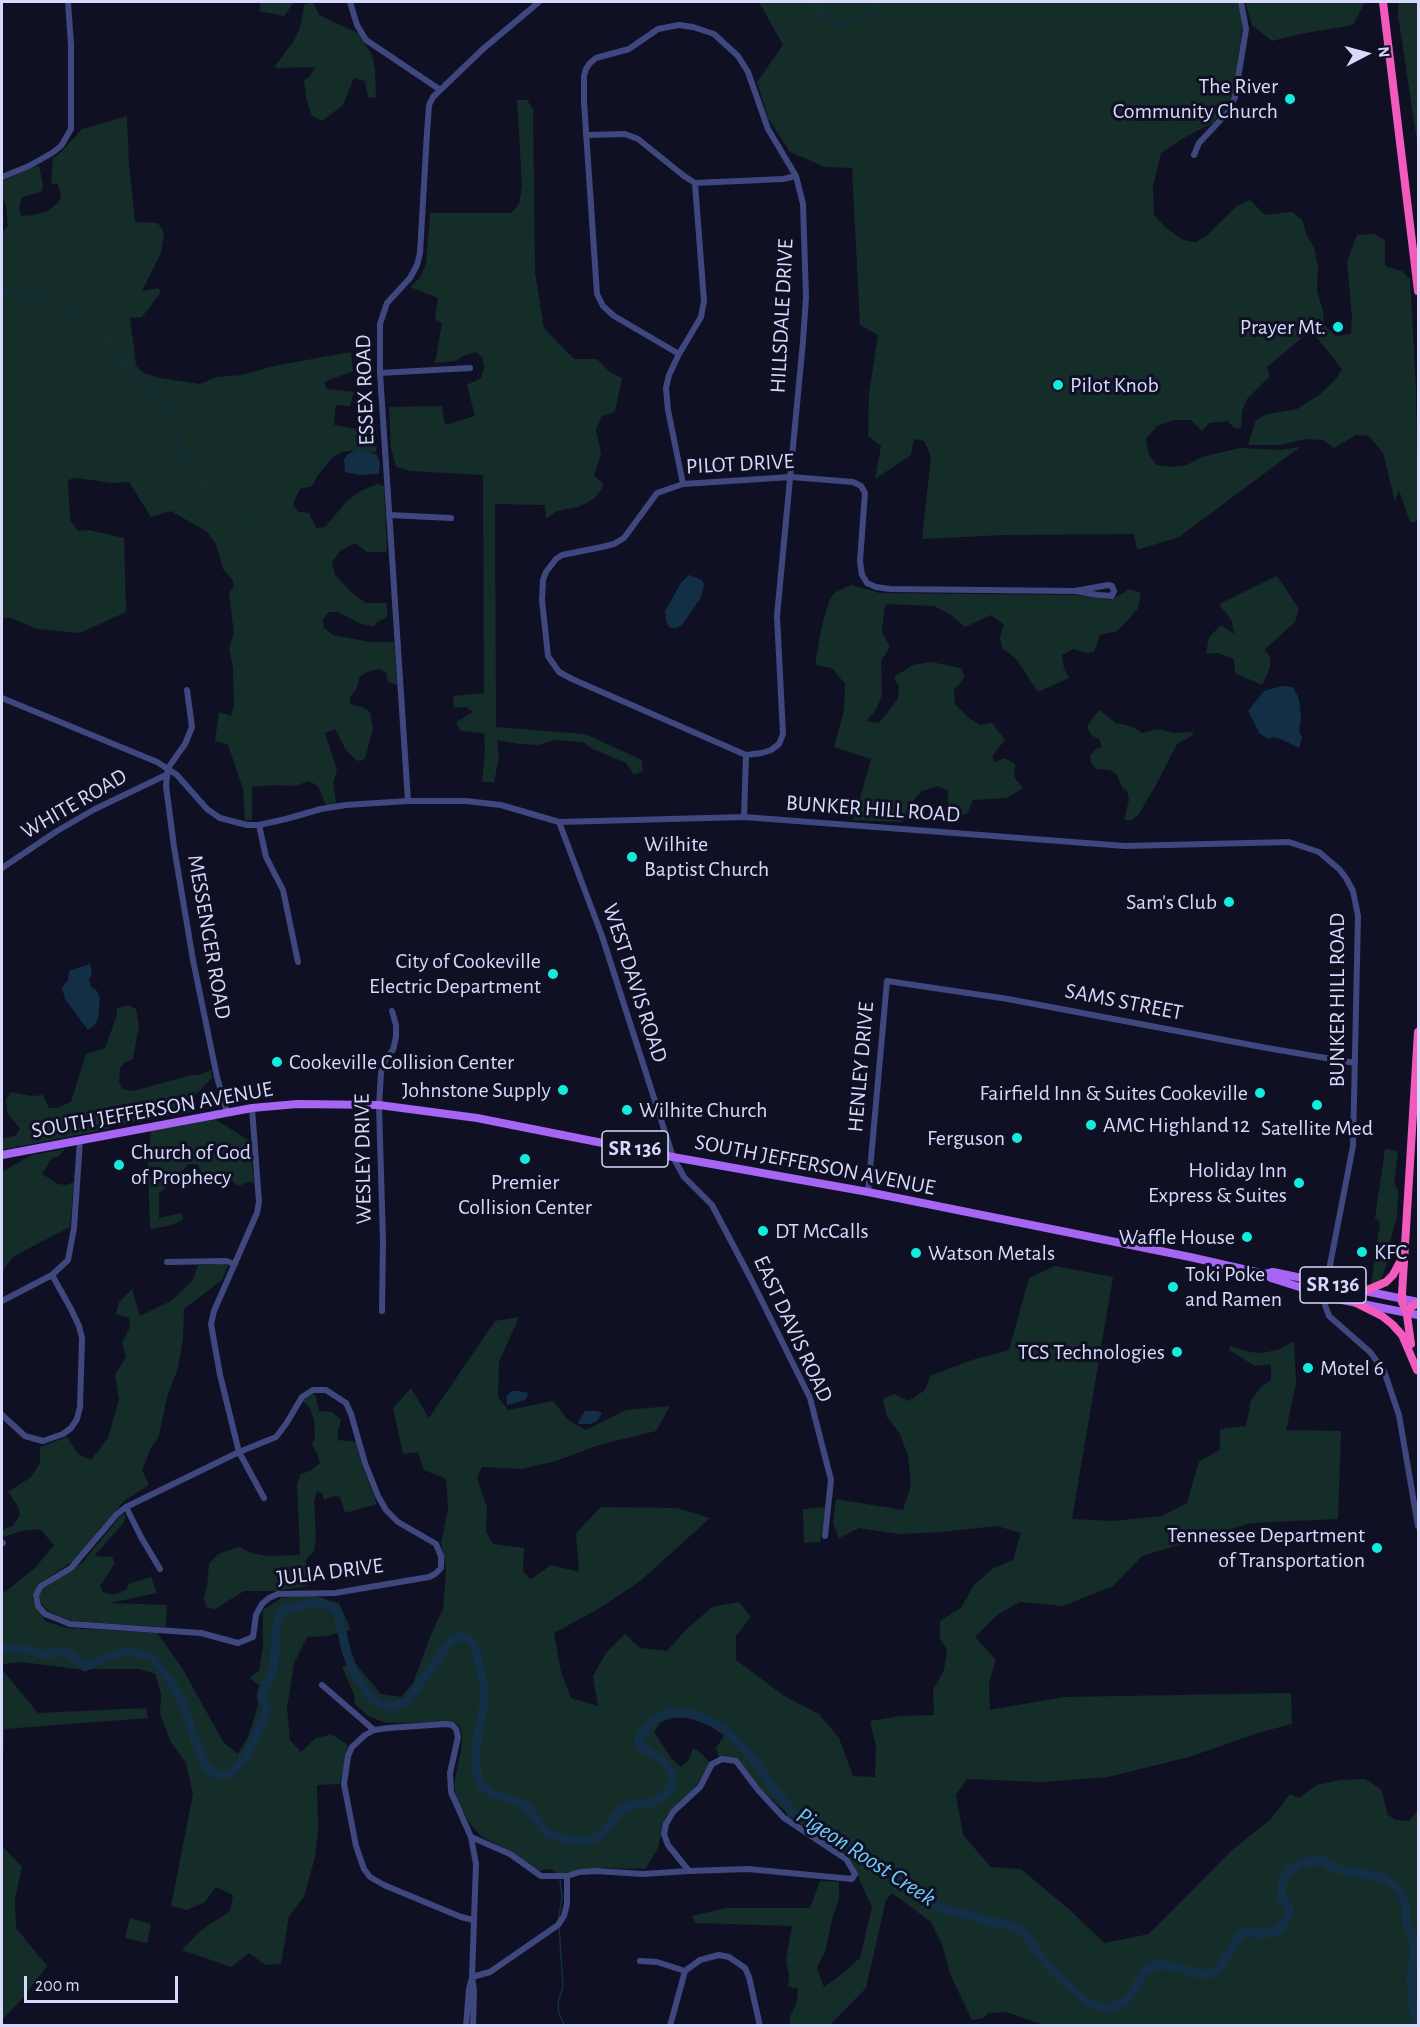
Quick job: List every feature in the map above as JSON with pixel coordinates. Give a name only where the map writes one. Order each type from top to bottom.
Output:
[{"type":"highway","points":[[1383,2],[1419,291]]},
{"type":"highway","points":[[1418,1372],[1408,1331],[1407,1313],[1402,1299],[1419,1032]]},
{"type":"highway","points":[[1365,1291],[1386,1282],[1393,1275],[1401,1263],[1405,1239]]},
{"type":"highway","points":[[1356,1303],[1382,1316],[1402,1335],[1418,1372]]},
{"type":"highway","points":[[1407,1313],[1411,1306],[1419,1303]]},
{"type":"main road","name":"SOUTH JEFFERSON AVENUE","points":[[2,1155],[252,1108],[297,1104],[379,1105],[477,1118],[868,1192],[1264,1274],[1324,1296],[1419,1315]]},
{"type":"main road","name":"SOUTH JEFFERSON AVENUE","points":[[1264,1274],[1273,1272],[1419,1303]]},
{"type":"street","points":[[2,177],[52,153],[61,146],[71,129],[71,45],[68,2]]},
{"type":"street","points":[[350,2],[357,25],[366,40],[439,89]]},
{"type":"street","name":"ESSEX ROAD","points":[[408,801],[380,373],[382,313],[394,294],[411,278],[420,253],[429,105],[439,89],[539,2]]},
{"type":"street","points":[[1194,155],[1199,143],[1228,112],[1235,97],[1246,29],[1241,2]]},
{"type":"street","name":"HILLSDALE DRIVE","points":[[679,354],[614,316],[603,306],[597,294],[584,76],[586,69],[596,58],[629,49],[658,30],[679,25],[714,34],[738,56],[748,72],[768,129],[796,176],[803,204],[806,297],[777,616],[783,734],[779,744],[771,750],[746,755]]},
{"type":"street","points":[[586,135],[625,134],[638,139],[675,170],[695,183],[783,179],[796,176]]},
{"type":"street","points":[[683,484],[668,410],[666,387],[679,354],[701,317],[704,301],[695,183]]},
{"type":"street","points":[[380,373],[470,368]]},
{"type":"street","name":"PILOT DRIVE","points":[[746,755],[572,679],[559,672],[548,656],[542,600],[543,580],[551,565],[562,555],[614,544],[624,538],[657,493],[683,484],[791,477],[853,482],[861,486],[865,493],[860,561],[862,575],[867,583],[876,587],[1075,591],[1098,596],[1112,596],[1114,591],[1112,586],[1108,585],[1075,591]]},
{"type":"street","points":[[389,515],[451,518]]},
{"type":"street","name":"MESSENGER ROAD","points":[[187,690],[192,727],[185,744],[168,768],[166,775],[174,847],[193,960],[217,1077],[227,1112]]},
{"type":"street","name":"BUNKER HILL ROAD","points":[[2,698],[168,768],[207,808],[220,818],[235,823],[259,825],[329,807],[408,801],[486,802],[559,822],[744,817],[1125,846],[1288,842],[1318,852],[1330,860],[1346,878],[1356,903],[1358,916],[1353,1146],[1324,1296]]},
{"type":"street","points":[[744,817],[746,755]]},
{"type":"street","name":"WHITE ROAD","points":[[2,868],[95,809],[166,775]]},
{"type":"street","name":"WEST DAVIS ROAD","points":[[559,822],[602,936],[673,1156]]},
{"type":"street","points":[[259,825],[266,856],[283,890],[298,962]]},
{"type":"street","name":"SAMS STREET","points":[[887,981],[1008,999],[1355,1063]]},
{"type":"street","name":"HENLEY DRIVE","points":[[868,1192],[887,981]]},
{"type":"street","name":"WESLEY DRIVE","points":[[382,1311],[383,1241],[379,1105],[381,1073],[386,1058],[393,1050],[396,1037],[392,1011]]},
{"type":"street","points":[[252,1108],[259,1202],[257,1213],[214,1311],[211,1324],[217,1363],[239,1452],[264,1498]]},
{"type":"street","points":[[2,1301],[65,1266],[71,1253],[80,1140]]},
{"type":"street","name":"EAST DAVIS ROAD","points":[[673,1156],[684,1178],[712,1205],[804,1383],[831,1480],[825,1536]]},
{"type":"street","points":[[167,1262],[226,1261],[235,1264]]},
{"type":"street","points":[[2,1414],[25,1436],[43,1441],[63,1434],[77,1419],[80,1407],[82,1338],[71,1309],[52,1275]]},
{"type":"street","points":[[1324,1296],[1329,1316],[1370,1352],[1384,1371],[1399,1415],[1419,1526]]},
{"type":"street","name":"JULIA DRIVE","points":[[313,1390],[326,1390],[346,1403],[365,1463],[386,1510],[398,1522],[436,1544],[441,1556],[441,1568],[429,1577],[335,1593],[292,1593],[269,1598],[262,1604],[256,1615],[253,1636],[238,1644],[201,1633],[70,1624],[45,1614],[39,1606],[36,1595],[41,1586],[71,1568],[126,1506],[239,1452],[276,1437],[302,1397],[313,1390]]},
{"type":"street","points":[[126,1506],[160,1569]]},
{"type":"street","points":[[322,1685],[374,1730]]},
{"type":"street","points":[[473,1920],[384,1885],[364,1869],[346,1801],[344,1774],[352,1748],[357,1741],[374,1730],[446,1724],[456,1729],[458,1737],[450,1773],[451,1792],[471,1837],[476,1864],[473,1920],[473,2025]]},
{"type":"street","points":[[471,1837],[510,1854],[541,1876],[567,1876],[596,1871],[643,1874],[689,1872],[748,1869],[846,1880],[852,1879],[855,1874],[846,1859],[784,1818],[754,1785],[741,1766],[729,1759],[712,1764],[700,1787],[673,1812],[666,1824],[664,1834],[668,1845],[689,1872]]},
{"type":"street","points":[[472,1977],[490,1972],[558,1925],[564,1916],[567,1904],[567,1876]]},
{"type":"street","points":[[670,2025],[685,1971],[709,1956],[718,1955],[737,1962],[745,1968],[760,2025]]},
{"type":"street","points":[[640,1961],[657,1962],[685,1971]]},
{"type":"street","points":[[466,2025],[472,1977]]},
{"type":"green space","points":[[261,2],[294,2],[284,16],[259,11]]},
{"type":"green space","points":[[313,2],[319,15],[358,33],[372,55],[375,70],[376,98],[368,97],[365,81],[354,78],[343,105],[322,121],[311,115],[306,96],[304,80],[310,76],[315,67],[274,68],[295,39],[301,24],[304,5]]},
{"type":"green space","points":[[759,2],[1238,2],[1242,28],[1234,91],[1225,109],[1213,123],[1161,153],[1153,186],[1154,215],[1165,227],[1183,240],[1196,242],[1205,237],[1237,206],[1250,200],[1265,215],[1292,212],[1302,220],[1307,236],[1314,247],[1318,267],[1317,291],[1323,311],[1324,325],[1336,336],[1351,334],[1352,317],[1347,262],[1357,235],[1374,234],[1385,240],[1385,266],[1402,271],[1410,279],[1416,389],[1418,518],[1415,522],[1410,522],[1399,490],[1395,501],[1383,453],[1369,436],[1356,435],[1334,448],[1323,440],[1306,439],[1280,445],[1248,445],[1256,420],[1268,414],[1297,409],[1319,395],[1336,379],[1342,369],[1311,330],[1267,367],[1270,376],[1247,399],[1242,411],[1241,429],[1235,428],[1227,421],[1209,423],[1202,431],[1191,420],[1174,420],[1157,426],[1146,439],[1149,455],[1157,465],[1172,467],[1187,465],[1202,457],[1240,448],[1280,450],[1300,447],[1179,537],[1137,550],[1134,534],[1004,535],[922,539],[931,457],[924,441],[914,439],[911,455],[875,479],[881,446],[868,436],[869,394],[878,335],[860,325],[852,168],[825,167],[790,152],[768,118],[757,82],[783,45]]},
{"type":"green space","points":[[1245,2],[1365,2],[1353,25],[1272,41],[1252,25]]},
{"type":"green space","points":[[1399,2],[1418,2],[1418,148],[1398,15]]},
{"type":"green space","points":[[517,100],[527,100],[533,109],[535,273],[544,328],[574,359],[597,359],[610,372],[622,378],[615,412],[602,416],[596,429],[601,454],[594,475],[604,485],[594,499],[578,507],[557,511],[546,519],[545,505],[495,504],[496,727],[585,734],[642,760],[643,771],[634,775],[626,763],[593,749],[583,742],[554,740],[538,745],[497,740],[499,757],[494,782],[482,782],[484,733],[460,731],[456,722],[473,712],[466,707],[454,708],[453,696],[484,693],[483,475],[411,471],[396,467],[391,448],[389,407],[442,406],[445,425],[475,416],[467,385],[481,378],[484,367],[482,357],[475,352],[456,361],[435,363],[442,323],[435,319],[438,298],[410,287],[420,278],[426,264],[430,213],[511,213],[519,204],[522,186]]},
{"type":"green space","points":[[127,116],[135,222],[158,223],[164,233],[161,253],[142,291],[158,288],[161,292],[142,317],[130,318],[136,366],[144,373],[160,378],[200,384],[217,377],[242,375],[274,366],[351,352],[353,371],[324,382],[327,389],[354,392],[350,406],[336,405],[334,425],[362,430],[364,443],[377,447],[375,453],[360,450],[341,452],[332,458],[312,486],[300,489],[293,504],[298,512],[309,513],[316,528],[325,527],[348,500],[377,484],[384,486],[387,552],[367,552],[355,543],[340,551],[332,562],[335,575],[353,594],[366,603],[387,603],[387,617],[377,622],[374,627],[359,623],[338,612],[329,612],[323,619],[324,628],[333,635],[371,642],[394,642],[397,685],[388,682],[386,672],[380,669],[370,671],[360,676],[356,690],[350,697],[350,704],[370,712],[373,728],[365,759],[357,761],[346,750],[335,729],[325,733],[337,770],[333,783],[336,804],[326,806],[318,786],[309,781],[295,786],[252,787],[252,820],[245,821],[243,789],[228,745],[215,741],[219,712],[231,716],[234,705],[233,669],[229,647],[234,634],[229,593],[234,586],[232,579],[223,569],[216,544],[207,532],[171,511],[151,517],[129,482],[112,483],[76,478],[68,480],[70,520],[78,531],[88,530],[124,538],[126,612],[80,633],[37,629],[11,618],[2,618],[2,232],[8,226],[6,206],[2,196],[2,181],[39,165],[43,186],[41,192],[21,199],[19,211],[22,216],[48,211],[59,202],[61,197],[58,184],[51,184],[53,158],[82,129]]},
{"type":"green space","points":[[1277,576],[1299,609],[1295,622],[1264,650],[1270,657],[1270,668],[1262,685],[1235,673],[1234,659],[1218,653],[1206,654],[1209,637],[1221,625],[1234,634],[1232,621],[1219,604]]},
{"type":"green space","points":[[851,585],[880,593],[1074,595],[1111,600],[1130,589],[1141,593],[1138,608],[1117,631],[1100,635],[1094,652],[1086,653],[1073,649],[1062,655],[1064,669],[1069,678],[1038,692],[1016,659],[1002,648],[1000,637],[1004,625],[991,615],[965,627],[951,615],[934,606],[886,604],[882,632],[890,647],[881,661],[882,695],[877,708],[867,721],[879,723],[898,699],[899,687],[894,677],[913,665],[931,662],[961,668],[965,677],[954,690],[955,704],[980,725],[992,723],[1005,740],[992,756],[995,762],[1005,758],[1015,764],[1014,777],[1023,788],[1007,798],[973,800],[967,814],[948,816],[948,791],[938,786],[922,791],[910,804],[903,822],[854,820],[871,759],[834,747],[844,710],[845,684],[832,668],[815,665],[828,604],[834,593]]},
{"type":"green space","points":[[1099,710],[1116,723],[1133,727],[1142,733],[1157,729],[1175,733],[1194,732],[1177,744],[1139,814],[1132,820],[1124,820],[1129,800],[1127,790],[1123,788],[1116,774],[1110,770],[1096,769],[1091,763],[1090,755],[1102,747],[1099,739],[1091,735],[1087,726]]},
{"type":"green space","points":[[128,1005],[136,1009],[139,1026],[133,1059],[124,1063],[120,1068],[119,1081],[122,1089],[133,1091],[211,1070],[212,1078],[192,1098],[190,1112],[116,1125],[107,1129],[2,1150],[2,1139],[16,1135],[20,1129],[7,1112],[6,1099],[11,1092],[32,1096],[43,1095],[49,1108],[57,1108],[71,1102],[86,1054],[105,1048],[117,1015],[117,1008]]},
{"type":"green space","points":[[213,1118],[250,1141],[254,1183],[247,1182],[239,1186],[224,1176],[201,1182],[201,1171],[197,1164],[189,1164],[159,1194],[159,1218],[182,1213],[183,1220],[168,1226],[150,1229],[148,1165],[151,1129]]},
{"type":"green space","points":[[65,1149],[59,1156],[52,1158],[42,1174],[58,1184],[66,1185],[74,1182],[70,1227],[14,1256],[2,1271],[2,1172],[31,1155]]},
{"type":"green space","points":[[1385,1149],[1398,1151],[1394,1183],[1398,1190],[1397,1216],[1388,1261],[1381,1280],[1371,1286],[1380,1223],[1375,1218]]},
{"type":"green space","points":[[198,1265],[228,1265],[222,1280],[184,1309],[183,1339],[178,1368],[167,1397],[159,1436],[142,1470],[149,1485],[124,1501],[75,1560],[40,1583],[32,1598],[45,1621],[67,1628],[157,1633],[182,1668],[224,1743],[238,1754],[248,1737],[257,1709],[260,1686],[249,1678],[259,1671],[263,1647],[263,1610],[281,1598],[310,1595],[339,1603],[351,1630],[327,1636],[307,1637],[294,1663],[287,1709],[290,1740],[301,1752],[315,1739],[331,1734],[348,1745],[340,1784],[317,1785],[318,1830],[315,1857],[304,1897],[289,1916],[281,1964],[265,1965],[249,1953],[231,1967],[182,1950],[200,1931],[230,1911],[233,1895],[216,1887],[205,1902],[187,1910],[171,1906],[193,1794],[186,1763],[171,1742],[160,1714],[161,1693],[155,1674],[139,1669],[76,1669],[22,1662],[2,1664],[2,1591],[5,1592],[36,1567],[54,1545],[40,1529],[21,1531],[4,1537],[2,1530],[13,1526],[20,1515],[18,1506],[8,1492],[31,1477],[40,1463],[40,1447],[67,1437],[78,1454],[91,1460],[108,1438],[119,1399],[115,1375],[126,1357],[122,1343],[130,1327],[129,1318],[116,1314],[119,1302],[132,1289],[140,1316],[171,1301],[193,1280]]},
{"type":"green space","points":[[1055,1266],[1113,1277],[1072,1519],[1112,1521],[1162,1516],[1187,1503],[1199,1461],[1220,1450],[1220,1429],[1246,1426],[1251,1400],[1260,1388],[1271,1380],[1271,1364],[1255,1366],[1229,1350],[1230,1346],[1249,1352],[1263,1353],[1280,1349],[1294,1341],[1296,1383],[1286,1430],[1341,1431],[1338,1519],[1251,1523],[1142,1556],[1113,1586],[1063,1606],[1020,1602],[997,1615],[975,1637],[996,1660],[989,1682],[990,1710],[1063,1697],[1291,1693],[1292,1724],[1261,1732],[1189,1757],[1108,1777],[1042,1782],[967,1779],[956,1795],[963,1835],[991,1867],[1021,1869],[1070,1910],[1104,1943],[1149,1934],[1232,1850],[1271,1819],[1290,1794],[1299,1798],[1317,1785],[1340,1780],[1365,1779],[1381,1789],[1388,1815],[1396,1820],[1409,1821],[1418,1811],[1418,2025],[1047,2026],[1006,2012],[988,2013],[984,2018],[972,2020],[950,1974],[943,1947],[931,1922],[892,1893],[886,1900],[866,1988],[830,2025],[791,2025],[789,2019],[797,2002],[798,1988],[788,1987],[789,1976],[786,1960],[792,1926],[695,1923],[692,1916],[726,1908],[810,1908],[820,1881],[839,1882],[839,1899],[826,1949],[817,1968],[824,1987],[860,1958],[872,1907],[851,1861],[820,1838],[803,1830],[787,1818],[786,1812],[759,1788],[741,1763],[719,1758],[716,1748],[725,1734],[699,1720],[677,1717],[661,1722],[654,1732],[672,1759],[681,1767],[688,1761],[693,1748],[710,1763],[693,1791],[666,1816],[657,1850],[645,1869],[603,1868],[559,1874],[550,1869],[536,1871],[514,1853],[482,1837],[471,1825],[457,1803],[454,1784],[461,1751],[462,1735],[459,1725],[450,1722],[386,1723],[368,1716],[354,1703],[355,1697],[342,1667],[354,1662],[381,1694],[401,1697],[413,1683],[443,1609],[446,1571],[441,1543],[448,1510],[446,1479],[424,1470],[418,1452],[403,1454],[393,1408],[411,1388],[429,1418],[495,1321],[519,1317],[499,1362],[498,1397],[508,1410],[553,1401],[568,1420],[586,1430],[626,1410],[670,1406],[656,1431],[599,1445],[556,1461],[522,1469],[482,1467],[477,1478],[487,1507],[486,1532],[493,1544],[524,1548],[523,1572],[531,1579],[551,1565],[579,1572],[576,1533],[601,1507],[677,1508],[710,1518],[640,1581],[600,1608],[554,1633],[561,1672],[571,1698],[598,1706],[593,1676],[606,1653],[625,1634],[640,1648],[667,1651],[712,1607],[739,1602],[751,1617],[736,1636],[736,1660],[784,1696],[819,1714],[839,1738],[853,1776],[875,1777],[876,1747],[870,1721],[901,1716],[934,1715],[933,1690],[944,1670],[947,1650],[940,1638],[940,1621],[961,1608],[974,1585],[992,1569],[1013,1560],[1021,1533],[997,1526],[899,1534],[859,1528],[839,1538],[833,1524],[836,1499],[903,1510],[911,1485],[908,1456],[900,1434],[887,1417],[883,1399],[894,1394],[909,1401],[925,1390],[930,1376],[972,1360],[1009,1350],[1029,1278]]},
{"type":"green space","points":[[315,1394],[319,1411],[332,1412],[341,1420],[338,1440],[356,1442],[377,1504],[345,1513],[340,1497],[335,1496],[324,1500],[322,1493],[317,1492],[314,1501],[316,1535],[314,1551],[306,1560],[308,1586],[277,1591],[244,1591],[215,1609],[206,1607],[204,1597],[209,1564],[218,1554],[239,1547],[251,1553],[269,1556],[300,1555],[297,1484],[301,1474],[310,1471],[320,1463],[312,1445],[315,1437],[314,1420],[310,1408],[303,1401]]},
{"type":"green space","points":[[826,1507],[820,1542],[804,1543],[803,1509]]},
{"type":"green space","points":[[123,1513],[126,1518],[121,1526],[94,1556],[112,1557],[115,1563],[100,1586],[103,1592],[114,1595],[127,1589],[128,1584],[151,1577],[157,1593],[110,1603],[167,1605],[166,1627],[72,1621],[50,1612],[41,1604],[39,1595],[43,1589],[82,1563]]},
{"type":"green space","points":[[2,1672],[38,1713],[146,1708],[148,1718],[4,1729],[2,1798]]},
{"type":"green space","points":[[2,1798],[3,1847],[22,1867],[15,1898],[16,1928],[47,1966],[22,1999],[2,2020]]},
{"type":"green space","points":[[130,1918],[151,1924],[147,1943],[125,1938]]},
{"type":"water","points":[[355,450],[377,455],[380,463],[379,474],[359,475],[345,472],[344,459]]},
{"type":"water","points":[[689,575],[702,580],[704,584],[701,597],[683,624],[677,628],[670,628],[666,621],[665,611],[681,583]]},
{"type":"water","points":[[1281,686],[1293,687],[1299,699],[1301,719],[1299,731],[1302,737],[1299,748],[1281,739],[1273,737],[1269,739],[1260,734],[1248,711],[1264,691]]},
{"type":"water","points":[[90,964],[91,987],[97,991],[100,999],[98,1018],[94,1026],[88,1030],[65,999],[62,988],[68,980],[69,971]]},
{"type":"water","points":[[512,1391],[529,1393],[525,1400],[507,1405],[506,1396]]},
{"type":"water","points":[[585,1411],[602,1413],[597,1421],[591,1424],[579,1424]]},
{"type":"waterway","points":[[813,2],[822,17],[840,24],[859,19],[882,2]]},
{"type":"waterway","points":[[2,288],[57,304],[92,321],[108,339],[132,374],[177,421],[175,433],[193,471],[205,486],[259,533]]},
{"type":"waterway","name":"Pigeon Roost Creek","points":[[2,1648],[30,1650],[48,1655],[56,1651],[68,1653],[85,1667],[101,1659],[129,1651],[151,1657],[170,1680],[183,1703],[196,1743],[207,1767],[217,1775],[230,1774],[246,1757],[267,1711],[266,1704],[261,1697],[274,1665],[277,1623],[282,1610],[321,1602],[337,1611],[346,1650],[355,1675],[378,1703],[391,1707],[407,1702],[453,1639],[459,1636],[469,1639],[475,1647],[484,1686],[484,1704],[475,1765],[481,1786],[495,1795],[511,1799],[527,1807],[548,1834],[585,1842],[600,1836],[622,1809],[633,1804],[649,1804],[666,1795],[673,1782],[670,1771],[663,1761],[641,1746],[638,1739],[653,1720],[669,1713],[689,1713],[712,1722],[729,1733],[755,1761],[779,1796],[795,1814],[854,1844],[920,1897],[947,1910],[1006,1924],[1023,1932],[1048,1965],[1068,1985],[1087,2002],[1103,2008],[1119,2005],[1128,1999],[1145,1971],[1156,1965],[1167,1965],[1200,1974],[1209,1974],[1217,1971],[1222,1965],[1240,1935],[1249,1932],[1262,1934],[1277,1931],[1287,1919],[1290,1909],[1281,1896],[1283,1881],[1289,1871],[1300,1863],[1323,1860],[1330,1866],[1346,1871],[1384,1878],[1399,1890],[1405,1902],[1407,1926],[1412,1932],[1414,1955],[1411,1979],[1413,2008],[1418,2021]]},
{"type":"waterway","points":[[561,1875],[565,1839]]},
{"type":"waterway","points":[[558,1922],[562,1897],[560,1880]]},
{"type":"waterway","points":[[559,1927],[563,1986],[558,2004],[559,2014],[565,2026]]},
{"type":"place","name":"The River Community Church","points":[[1290,99]]},
{"type":"place","name":"Prayer Mt.","points":[[1338,327]]},
{"type":"place","name":"Pilot Knob","points":[[1058,385]]},
{"type":"place","name":"Wilhite Baptist Church","points":[[632,857]]},
{"type":"place","name":"Sam's Club","points":[[1229,902]]},
{"type":"place","name":"City of Cookeville Electric Department","points":[[553,974]]},
{"type":"place","name":"Cookeville Collision Center","points":[[277,1062]]},
{"type":"place","name":"Johnstone Supply","points":[[563,1090]]},
{"type":"place","name":"Fairfield Inn & Suites Cookeville","points":[[1260,1093]]},
{"type":"place","name":"Satellite Med","points":[[1317,1105]]},
{"type":"place","name":"Wilhite Church","points":[[627,1110]]},
{"type":"place","name":"AMC Highland 12","points":[[1091,1125]]},
{"type":"place","name":"Ferguson","points":[[1017,1138]]},
{"type":"place","name":"Premier Collision Center","points":[[525,1159]]},
{"type":"place","name":"Church of God of Prophecy","points":[[119,1165]]},
{"type":"place","name":"Holiday Inn Express & Suites","points":[[1299,1183]]},
{"type":"place","name":"DT McCalls","points":[[763,1231]]},
{"type":"place","name":"Waffle House","points":[[1247,1237]]},
{"type":"place","name":"KFC","points":[[1362,1252]]},
{"type":"place","name":"Watson Metals","points":[[916,1253]]},
{"type":"place","name":"Toki Poke and Ramen","points":[[1173,1287]]},
{"type":"place","name":"TCS Technologies","points":[[1177,1352]]},
{"type":"place","name":"Motel 6","points":[[1308,1368]]},
{"type":"place","name":"Tennessee Department of Transportation","points":[[1377,1548]]}]
